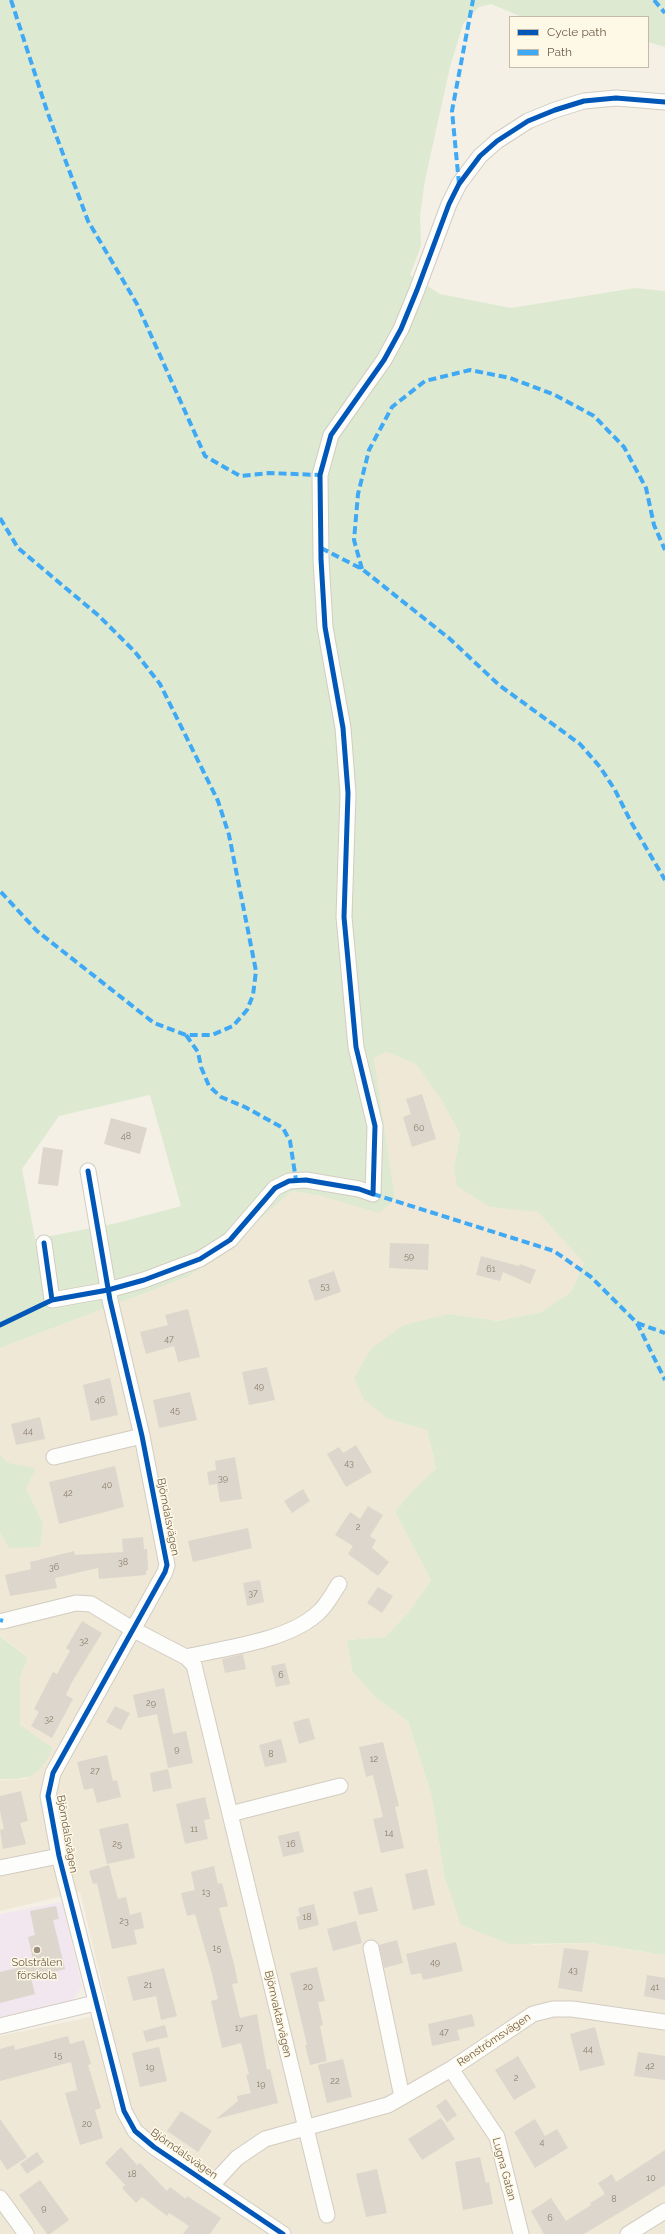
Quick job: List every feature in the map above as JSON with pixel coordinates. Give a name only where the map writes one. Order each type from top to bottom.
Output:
[{"type":"street","points":[[44,1243],[52,1300],[108,1290],[144,1280],[200,1259],[217,1249],[238,1231],[249,1216],[275,1188],[289,1181],[306,1180],[359,1189],[373,1194],[375,1126],[356,1048],[344,917],[348,793],[343,728],[325,627],[320,475],[332,435],[384,360],[398,335],[417,290],[449,204],[459,184],[480,156],[497,141],[528,122],[584,101],[616,98],[665,102]]},
{"type":"street","name":"Björndalsvägen","points":[[88,1171],[108,1290],[142,1436],[167,1565],[165,1572],[134,1630],[53,1773],[48,1796],[59,1856],[124,2111],[135,2131],[154,2147],[283,2234]]},
{"type":"street","points":[[54,1457],[142,1436]]},
{"type":"street","points":[[3,1621],[76,1603],[91,1604],[134,1630],[186,1657],[285,1634],[304,1624],[320,1611],[339,1584]]},
{"type":"street","name":"Björnvaktarvägen","points":[[186,1657],[194,1665],[327,2215]]},
{"type":"street","points":[[230,1814],[340,1786]]},
{"type":"street","points":[[0,1868],[59,1856]]},
{"type":"street","points":[[370,1948],[402,2097]]},
{"type":"street","points":[[0,2026],[96,2002]]},
{"type":"street","name":"Renströmsvägen","points":[[212,2185],[236,2158],[265,2139],[388,2106],[451,2069],[533,2014],[553,2009],[572,2008],[665,2022]]},
{"type":"street","name":"Lugna Gatan","points":[[451,2069],[497,2137],[521,2234]]},
{"type":"street","points":[[0,2198],[26,2234]]},
{"type":"street","points":[[628,2234],[665,2211]]},
{"type":"shaded area","points":[[386,1052],[416,1064],[442,1101],[460,1134],[454,1168],[490,1207],[538,1211],[584,1263],[571,1292],[541,1312],[498,1321],[449,1314],[388,1419],[427,1430],[436,1470],[413,1490],[395,1512],[431,1580],[409,1612],[385,1637],[347,1640],[352,1671],[377,1699],[408,1721],[432,1797],[444,1875],[533,1945],[591,1943],[665,1955],[665,2234],[0,2234],[0,2036],[109,2013],[80,1892],[0,1911],[0,1780],[27,1779],[20,1725],[20,1678],[28,1658],[0,1635],[0,1533],[9,1548],[43,1523],[26,1488],[0,1455],[0,1348],[187,1277],[237,1246],[257,1222],[292,1191],[322,1196],[395,1199],[374,1058]]},
{"type":"shaded area","name":"Solstrålen förskola","points":[[62,1902],[82,1986],[73,2000],[0,2017],[0,1914]]},
{"type":"green space","points":[[0,0],[665,0],[665,47],[649,42],[649,16],[520,16],[491,4],[479,7],[463,24],[450,67],[425,180],[420,216],[421,246],[410,275],[440,294],[511,308],[635,288],[665,291],[665,1955],[591,1943],[510,1944],[461,1925],[444,1875],[432,1797],[408,1721],[377,1699],[352,1671],[347,1640],[385,1637],[409,1612],[431,1580],[395,1512],[413,1490],[436,1469],[427,1430],[388,1419],[364,1399],[354,1378],[371,1349],[404,1325],[449,1314],[498,1321],[541,1312],[571,1292],[584,1263],[538,1212],[490,1207],[457,1186],[454,1168],[460,1134],[442,1101],[416,1064],[386,1052],[374,1058],[395,1199],[379,1213],[322,1196],[292,1191],[257,1222],[237,1246],[187,1277],[0,1348]],"holes":[[[150,1095],[181,1206],[117,1223],[35,1239],[22,1169],[59,1116]]]},
{"type":"green space","points":[[0,1455],[8,1463],[36,1468],[26,1488],[43,1523],[40,1547],[9,1548],[0,1533]]},
{"type":"green space","points":[[0,1636],[28,1658],[20,1678],[20,1725],[53,1748],[43,1766],[33,1775],[27,1777],[0,1779]]},
{"type":"building","points":[[422,1094],[436,1139],[412,1147],[403,1117],[411,1114],[406,1099]]},
{"type":"building","points":[[111,1118],[147,1128],[140,1154],[104,1144]]},
{"type":"building","points":[[43,1147],[63,1150],[58,1186],[38,1184]]},
{"type":"building","points":[[390,1243],[429,1244],[428,1270],[389,1268]]},
{"type":"building","points":[[481,1256],[519,1266],[520,1264],[536,1270],[530,1284],[503,1272],[500,1281],[476,1275]]},
{"type":"building","points":[[334,1271],[341,1292],[315,1301],[308,1280]]},
{"type":"building","points":[[188,1309],[200,1357],[178,1362],[174,1346],[146,1354],[140,1332],[168,1325],[165,1315]]},
{"type":"building","points":[[267,1367],[275,1400],[249,1405],[242,1372]]},
{"type":"building","points":[[110,1378],[118,1415],[91,1421],[83,1385]]},
{"type":"building","points":[[190,1392],[197,1420],[159,1428],[153,1400]]},
{"type":"building","points":[[40,1417],[45,1439],[16,1445],[11,1424]]},
{"type":"building","points":[[356,1445],[372,1472],[346,1487],[327,1454],[339,1447],[343,1453]]},
{"type":"building","points":[[235,1457],[242,1499],[220,1502],[217,1484],[209,1485],[207,1472],[216,1470],[215,1461]]},
{"type":"building","points":[[115,1466],[124,1507],[59,1524],[49,1482]]},
{"type":"building","points":[[303,1489],[310,1501],[292,1513],[284,1501]]},
{"type":"building","points":[[368,1506],[383,1515],[370,1536],[376,1540],[372,1548],[389,1562],[378,1576],[348,1554],[353,1546],[335,1535],[350,1512],[360,1519]]},
{"type":"building","points":[[248,1528],[252,1548],[193,1562],[188,1541]]},
{"type":"building","points":[[143,1537],[144,1549],[147,1549],[148,1570],[146,1571],[146,1575],[99,1579],[98,1568],[55,1578],[57,1588],[10,1596],[5,1575],[31,1569],[30,1562],[74,1551],[75,1555],[123,1552],[122,1539]]},
{"type":"building","points":[[260,1580],[264,1602],[247,1606],[243,1583]]},
{"type":"building","points":[[378,1587],[393,1596],[382,1613],[367,1603]]},
{"type":"building","points":[[82,1621],[102,1633],[72,1682],[66,1695],[73,1699],[52,1738],[31,1726],[39,1712],[34,1709],[53,1672],[57,1674],[70,1651],[66,1648]]},
{"type":"building","points":[[243,1654],[246,1669],[225,1673],[222,1659]]},
{"type":"building","points":[[285,1663],[290,1684],[276,1687],[271,1666]]},
{"type":"building","points":[[164,1688],[173,1734],[186,1731],[193,1763],[168,1768],[157,1714],[138,1718],[133,1695]]},
{"type":"building","points":[[115,1706],[130,1713],[121,1730],[106,1722]]},
{"type":"building","points":[[309,1718],[315,1739],[299,1744],[293,1722]]},
{"type":"building","points":[[281,1739],[287,1762],[265,1767],[259,1745]]},
{"type":"building","points":[[383,1742],[399,1806],[395,1807],[404,1848],[381,1853],[373,1819],[383,1817],[373,1775],[366,1777],[359,1747]]},
{"type":"building","points":[[107,1755],[113,1781],[117,1780],[121,1797],[97,1803],[93,1788],[84,1790],[77,1762]]},
{"type":"building","points":[[168,1769],[172,1788],[153,1792],[150,1773]]},
{"type":"building","points":[[21,1791],[28,1821],[20,1823],[26,1844],[3,1849],[0,1830],[4,1829],[0,1811],[0,1796]]},
{"type":"building","points":[[205,1797],[210,1819],[204,1820],[208,1839],[185,1844],[176,1804]]},
{"type":"building","points":[[128,1823],[135,1858],[107,1864],[99,1829]]},
{"type":"building","points":[[299,1831],[304,1852],[283,1857],[278,1836]]},
{"type":"building","points":[[109,1865],[118,1899],[126,1897],[130,1915],[141,1912],[144,1928],[134,1930],[137,1944],[112,1949],[97,1883],[93,1884],[89,1871]]},
{"type":"building","points":[[214,1866],[218,1884],[222,1883],[228,1906],[219,1908],[238,1983],[232,1984],[240,2018],[257,2014],[267,2070],[270,2069],[278,2103],[216,2119],[238,2101],[237,2096],[251,2093],[246,2075],[249,2074],[241,2043],[222,2048],[211,2001],[218,1999],[211,1970],[195,1914],[187,1916],[181,1893],[195,1890],[191,1872]]},
{"type":"building","points":[[427,1869],[435,1905],[413,1910],[405,1874]]},
{"type":"building","points":[[372,1887],[378,1911],[359,1915],[353,1892]]},
{"type":"building","points":[[314,1904],[319,1925],[299,1930],[296,1917],[300,1916],[298,1908]]},
{"type":"building","points":[[56,1906],[59,1919],[53,1920],[65,1969],[31,1978],[35,1994],[0,2003],[0,1972],[34,1964],[28,1937],[35,1935],[30,1911]]},
{"type":"building","points":[[356,1921],[362,1943],[333,1951],[327,1929]]},
{"type":"building","points":[[397,1940],[403,1963],[384,1968],[379,1945]]},
{"type":"building","points":[[456,1942],[463,1971],[423,1980],[421,1973],[411,1975],[406,1954]]},
{"type":"building","points":[[564,1948],[589,1951],[582,1992],[558,1988]]},
{"type":"building","points":[[317,1967],[325,2001],[318,2002],[323,2025],[320,2026],[327,2061],[310,2065],[305,2045],[307,2045],[290,1973]]},
{"type":"building","points":[[164,1968],[177,2016],[161,2020],[156,1996],[133,2001],[127,1977]]},
{"type":"building","points":[[647,1975],[665,1978],[665,2000],[644,1996]]},
{"type":"building","points":[[472,2014],[475,2026],[457,2030],[460,2040],[432,2046],[428,2024]]},
{"type":"building","points":[[165,2025],[168,2037],[146,2042],[143,2031]]},
{"type":"building","points":[[595,2027],[605,2065],[580,2071],[570,2034]]},
{"type":"building","points":[[68,2036],[70,2044],[84,2040],[91,2064],[88,2065],[101,2108],[95,2110],[103,2138],[80,2145],[65,2093],[77,2090],[71,2062],[0,2081],[0,2049],[14,2045],[15,2050]]},
{"type":"building","points":[[159,2047],[167,2081],[140,2087],[132,2053]]},
{"type":"building","points":[[638,2052],[665,2056],[665,2080],[634,2076]]},
{"type":"building","points":[[518,2056],[536,2087],[514,2100],[495,2070]]},
{"type":"building","points":[[343,2059],[352,2097],[327,2103],[318,2065]]},
{"type":"building","points":[[446,2099],[457,2115],[447,2122],[436,2106]]},
{"type":"building","points":[[181,2111],[212,2131],[198,2152],[167,2131]]},
{"type":"building","points":[[441,2118],[455,2139],[422,2160],[408,2139]]},
{"type":"building","points":[[0,2119],[27,2157],[7,2170],[0,2159]]},
{"type":"building","points":[[535,2119],[545,2136],[557,2129],[568,2148],[535,2168],[514,2132]]},
{"type":"building","points":[[121,2147],[137,2165],[140,2163],[167,2191],[170,2187],[186,2199],[187,2196],[221,2218],[210,2234],[183,2234],[189,2226],[169,2213],[167,2216],[142,2197],[136,2203],[122,2188],[125,2185],[105,2163]]},
{"type":"building","points":[[665,2150],[665,2185],[584,2234],[544,2234],[531,2211],[551,2198],[566,2221],[605,2194],[598,2183],[612,2174],[616,2182]]},
{"type":"building","points":[[37,2152],[44,2162],[27,2174],[20,2164]]},
{"type":"building","points":[[480,2157],[486,2183],[489,2182],[493,2204],[463,2210],[455,2162]]},
{"type":"building","points":[[377,2169],[387,2213],[366,2217],[356,2174]]},
{"type":"building","points":[[40,2180],[69,2220],[50,2234],[47,2234],[19,2195]]},
{"type":"marked path","points":[[11,0],[47,111],[88,221],[137,304],[205,456],[240,476],[269,473],[320,475]]},
{"type":"marked path","points":[[459,184],[452,111],[473,0]]},
{"type":"marked path","points":[[654,0],[665,13]]},
{"type":"marked path","points":[[362,569],[354,540],[358,494],[369,450],[392,407],[425,381],[470,370],[510,378],[555,395],[594,416],[624,447],[646,488],[654,525],[665,550]]},
{"type":"marked path","points":[[0,518],[18,548],[99,616],[135,652],[160,684],[218,801],[229,835],[256,971],[253,995],[247,1010],[233,1026],[212,1035],[186,1035],[154,1023],[37,931],[0,891]]},
{"type":"marked path","points":[[321,548],[362,569],[450,639],[499,685],[580,744],[600,767],[615,790],[631,822],[665,880]]},
{"type":"marked path","points":[[186,1035],[198,1052],[201,1067],[209,1086],[221,1097],[245,1107],[283,1128],[290,1141],[296,1180]]},
{"type":"marked path","points":[[373,1194],[554,1251],[591,1277],[637,1323],[665,1380]]},
{"type":"marked path","points":[[637,1323],[665,1333]]},
{"type":"cycle path","points":[[44,1243],[52,1300],[108,1290],[144,1280],[200,1259],[230,1240],[275,1188],[289,1181],[306,1180],[359,1189],[373,1194],[375,1126],[356,1047],[344,917],[348,793],[343,728],[325,627],[321,559],[320,475],[331,435],[384,360],[401,329],[449,204],[459,184],[480,156],[497,141],[528,121],[555,110],[584,101],[616,98],[665,102]]},
{"type":"cycle path","points":[[88,1171],[110,1300],[142,1436],[167,1565],[165,1572],[53,1773],[48,1796],[59,1856],[124,2111],[135,2131],[154,2147],[283,2234]]},
{"type":"cycle path","points":[[0,1325],[52,1300]]},
{"type":"place","name":"Solstrålen förskola","points":[[37,1950]]}]
